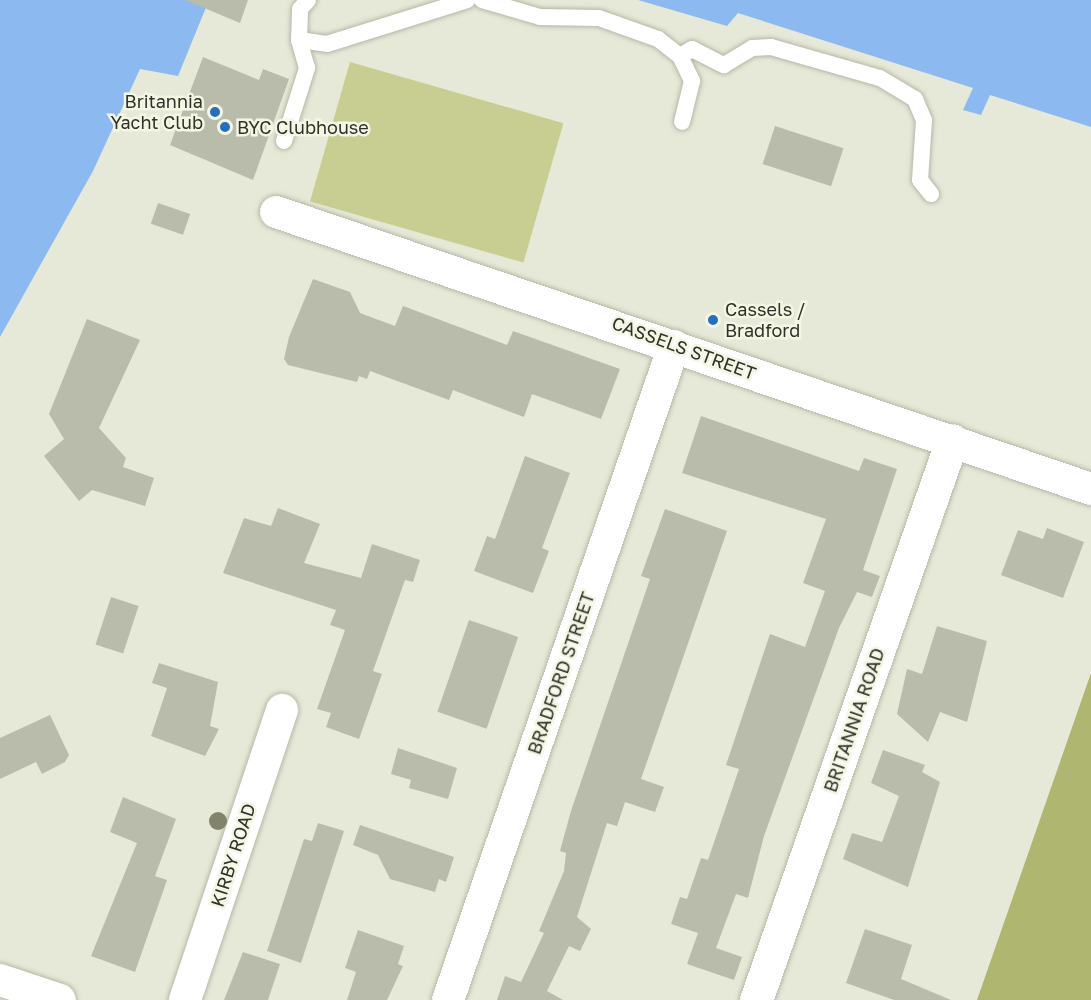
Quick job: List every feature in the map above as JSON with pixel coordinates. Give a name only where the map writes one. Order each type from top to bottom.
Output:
[{"type":"street","name":"CASSELS STREET","points":[[276,212],[1091,489]]},
{"type":"street","name":"BRADFORD STREET","points":[[448,1000],[674,346]]},
{"type":"street","name":"BRITANNIA ROAD","points":[[756,1000],[952,440]]},
{"type":"street","name":"KIRBY ROAD","points":[[185,1000],[282,710]]},
{"type":"street","points":[[0,980],[60,1000]]},
{"type":"lane","points":[[284,141],[307,68],[299,40],[300,9],[308,0]]},
{"type":"lane","points":[[299,40],[327,44],[467,0]]},
{"type":"lane","points":[[482,0],[540,17],[599,18],[640,30],[680,56],[692,81],[682,122]]},
{"type":"lane","points":[[680,56],[692,49],[724,65],[752,48],[771,47],[880,78],[915,99],[924,120],[920,180],[932,194]]},
{"type":"green space","points":[[350,62],[563,123],[523,263],[310,201]]},
{"type":"green space","points":[[1091,673],[1091,1000],[977,1000]]},
{"type":"water","points":[[0,0],[209,0],[178,76],[140,69],[93,171],[0,337]]},
{"type":"water","points":[[638,0],[1091,0],[1091,127],[990,95],[981,115],[963,110],[973,88],[738,13],[727,26]]},
{"type":"building","points":[[185,0],[248,0],[240,23]]},
{"type":"building","name":"BYC Clubhouse","points":[[203,57],[259,80],[263,69],[289,79],[253,180],[170,145]]},
{"type":"building","points":[[775,126],[843,148],[831,186],[763,164]]},
{"type":"building","points":[[158,203],[190,214],[183,235],[151,224]]},
{"type":"building","points":[[313,279],[350,292],[360,313],[395,326],[403,306],[507,345],[513,331],[620,369],[601,419],[532,394],[524,417],[453,390],[449,400],[370,371],[367,379],[359,376],[357,382],[288,365],[284,359],[289,337]]},
{"type":"building","points":[[87,319],[140,340],[99,428],[126,458],[123,467],[154,478],[145,506],[92,490],[79,501],[44,456],[64,439],[49,414]]},
{"type":"building","points":[[701,416],[859,471],[864,458],[897,469],[863,570],[880,576],[872,597],[857,592],[839,628],[764,836],[748,898],[736,894],[716,948],[742,957],[734,980],[687,964],[698,933],[671,924],[680,897],[687,899],[701,858],[708,860],[739,769],[726,765],[770,634],[805,647],[825,591],[803,583],[826,519],[682,473]]},
{"type":"building","points":[[525,456],[570,473],[542,548],[549,551],[533,593],[474,571],[487,536],[495,539]]},
{"type":"building","points":[[278,508],[320,524],[304,563],[361,578],[372,544],[420,560],[413,582],[405,580],[373,671],[382,674],[359,739],[326,727],[331,713],[317,709],[345,630],[330,625],[336,610],[223,573],[244,518],[271,526]]},
{"type":"building","points":[[665,509],[727,531],[641,779],[664,787],[655,812],[625,802],[617,826],[607,823],[577,917],[591,929],[580,951],[569,946],[547,991],[563,1000],[497,1000],[505,976],[521,982],[544,933],[539,931],[564,871],[566,853],[560,851],[571,811],[650,579],[641,576]]},
{"type":"building","points":[[1047,528],[1084,542],[1063,598],[1001,575],[1018,530],[1043,539]]},
{"type":"building","points":[[111,597],[139,606],[123,654],[96,645]]},
{"type":"building","points":[[469,620],[518,637],[487,729],[437,712]]},
{"type":"building","points":[[937,626],[987,641],[967,722],[940,712],[928,742],[897,714],[907,669],[922,674]]},
{"type":"building","points":[[159,663],[218,682],[210,726],[219,729],[205,756],[151,736],[167,688],[152,683]]},
{"type":"building","points":[[50,715],[69,755],[65,762],[42,774],[36,762],[0,779],[0,738]]},
{"type":"building","points":[[398,748],[457,768],[448,799],[409,788],[411,780],[391,774]]},
{"type":"building","points":[[883,750],[925,765],[922,772],[940,782],[908,887],[843,859],[852,833],[882,842],[899,796],[871,783]]},
{"type":"building","points":[[123,797],[176,819],[155,876],[167,880],[135,972],[91,956],[137,843],[110,832]]},
{"type":"building","points":[[318,823],[344,831],[301,963],[267,951],[304,839],[312,841]]},
{"type":"building","points":[[360,825],[454,857],[446,882],[439,879],[435,892],[390,879],[378,855],[353,845]]},
{"type":"building","points":[[865,929],[912,945],[901,979],[951,1000],[894,1000],[846,983]]},
{"type":"building","points":[[358,930],[404,946],[398,964],[403,966],[387,1000],[347,1000],[356,972],[345,968]]},
{"type":"building","points":[[243,952],[280,964],[268,1000],[224,1000]]},
{"type":"place","name":"Britannia Yacht Club","points":[[215,112]]},
{"type":"place","name":"BYC Clubhouse","points":[[225,127]]},
{"type":"place","name":"Cassels / Bradford","points":[[713,320]]}]
